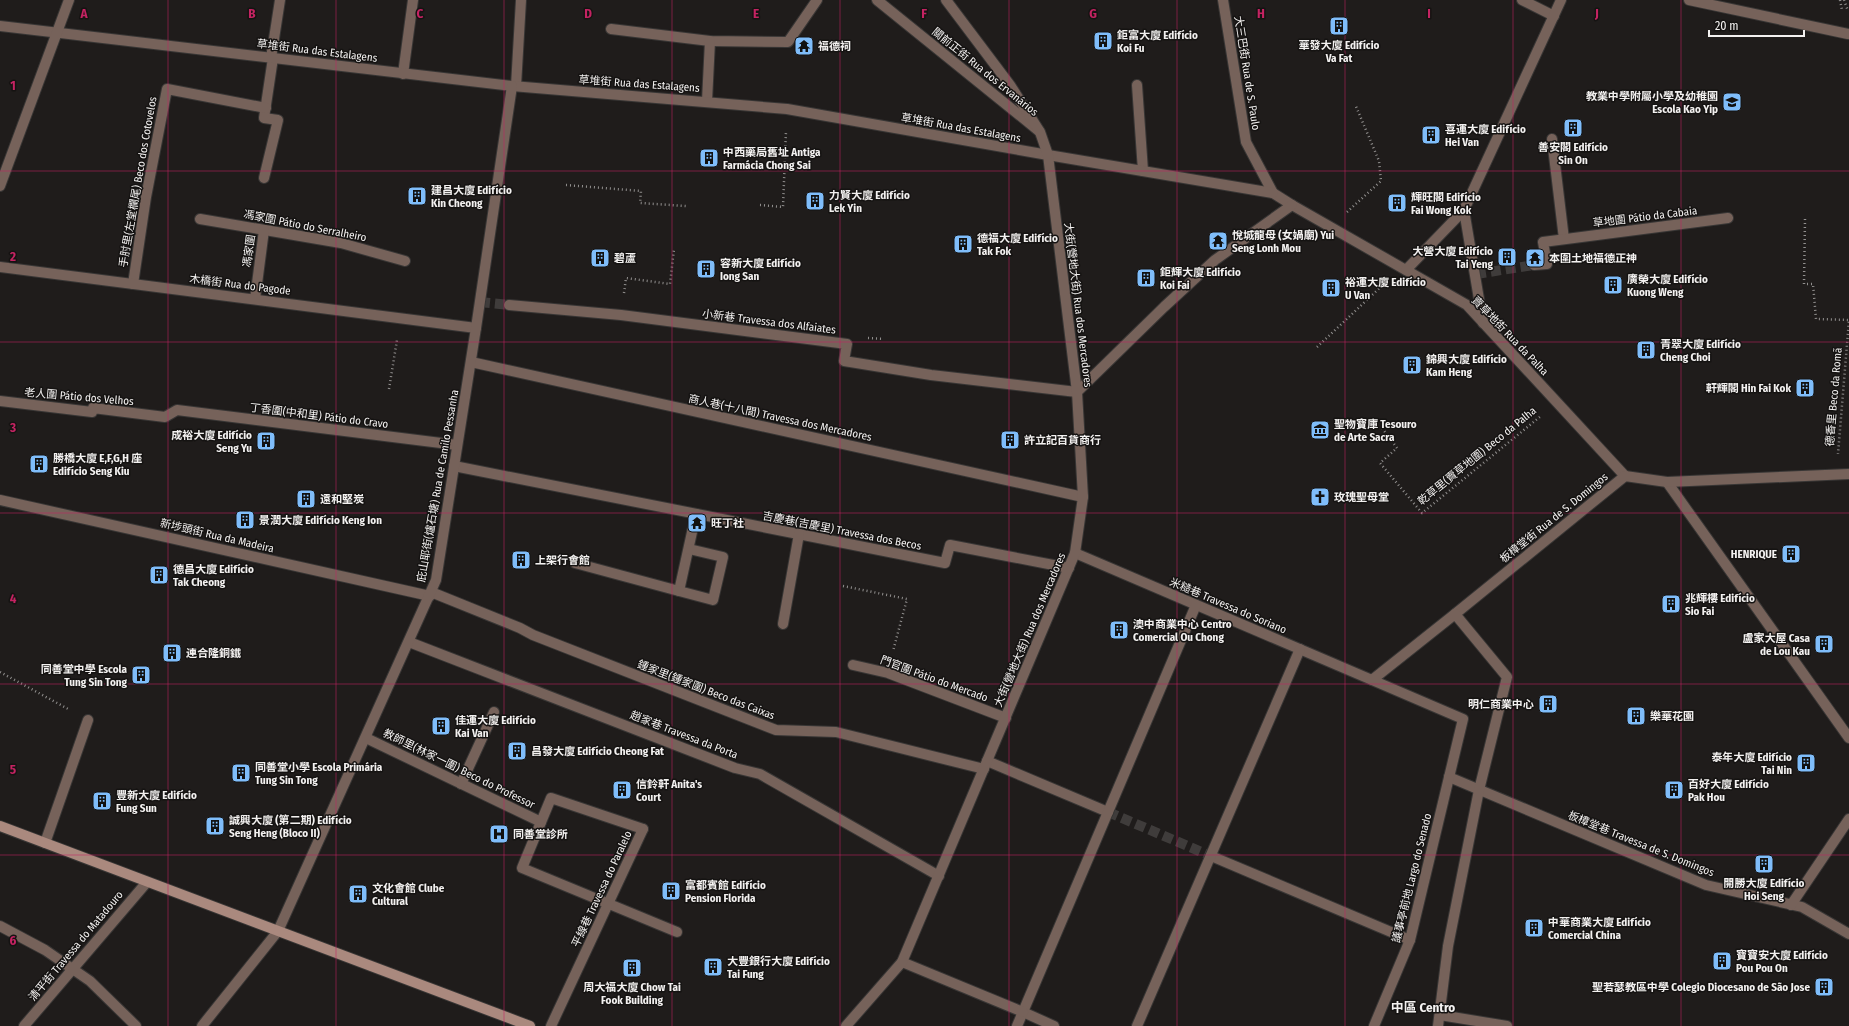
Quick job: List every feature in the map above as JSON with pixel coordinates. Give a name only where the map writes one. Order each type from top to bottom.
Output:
[{"type":"main road","points":[[0,826],[530,1026]]},
{"type":"street","points":[[0,186],[69,0]]},
{"type":"street","points":[[264,178],[278,120],[264,118],[280,0]]},
{"type":"street","points":[[403,74],[413,0]]},
{"type":"street","name":"庇山耶街(爐石塘) Rua de Camilo Pessanha","points":[[202,1026],[278,931],[436,580],[514,86],[521,0]]},
{"type":"street","points":[[611,29],[710,41],[788,42],[817,0]]},
{"type":"street","name":"關前正街 Rua dos Ervanários","points":[[877,0],[1040,132]]},
{"type":"street","name":"大街(營地大街) Rua dos Mercadores","points":[[846,1026],[902,962],[1075,553],[1083,496],[1077,392],[1048,155],[1040,132],[1010,86],[946,0]]},
{"type":"street","name":"大三巴街 Rua de S. Paulo","points":[[1224,0],[1246,142],[1273,193],[1292,205]]},
{"type":"street","points":[[1522,0],[1554,16]]},
{"type":"street","points":[[1404,269],[1464,210],[1561,0]]},
{"type":"street","points":[[1689,0],[1848,34]]},
{"type":"street","name":"草堆街 Rua das Estalagens","points":[[0,26],[514,86],[787,109],[1273,193]]},
{"type":"street","points":[[706,101],[710,41]]},
{"type":"street","points":[[1137,85],[1142,171]]},
{"type":"street","name":"手肘里(左堂欄尾) Beco dos Cotovelos","points":[[133,284],[146,197],[167,89],[266,108]]},
{"type":"street","points":[[1552,139],[1564,239]]},
{"type":"street","points":[[1077,392],[1164,307],[1215,260],[1292,205]]},
{"type":"street","name":"賣草地街 Rua da Palha","points":[[1292,205],[1467,305],[1625,476]]},
{"type":"street","points":[[1464,210],[1483,323]]},
{"type":"street","name":"草地圍 Pátio da Cabaia","points":[[1534,265],[1547,264],[1543,242],[1728,218]]},
{"type":"street","name":"馮家圍 Pátio do Serralheiro","points":[[200,219],[341,243],[405,261]]},
{"type":"street","name":"馮家圍","points":[[255,299],[264,230]]},
{"type":"street","name":"木橋街 Rua do Pagode","points":[[0,267],[476,328]]},
{"type":"street","name":"小新巷 Travessa dos Alfaiates","points":[[509,304],[621,315],[847,344],[844,361],[931,375],[1077,392]]},
{"type":"street","name":"商人巷(十八間) Travessa dos Mercadores","points":[[471,362],[1083,496]]},
{"type":"street","name":"老人圍 Pátio dos Velhos","points":[[0,401],[92,412],[93,408],[165,417],[177,410]]},
{"type":"street","name":"丁香圍(中和里) Pátio do Cravo","points":[[177,410],[457,445]]},
{"type":"street","name":"吉慶巷(吉慶里) Travessa dos Becos","points":[[454,466],[945,564],[950,545],[1069,568]]},
{"type":"street","name":"板樟堂街 Rua de S. Domingos","points":[[1372,680],[1625,476],[1667,482],[1849,474]]},
{"type":"street","points":[[1667,482],[1849,738]]},
{"type":"street","name":"新埗頭街 Rua da Madeira","points":[[0,500],[430,594]]},
{"type":"street","points":[[680,591],[696,514]]},
{"type":"street","points":[[783,624],[798,534]]},
{"type":"street","points":[[575,564],[713,600],[723,557],[689,549]]},
{"type":"street","name":"米糙巷 Travessa do Soriano","points":[[1075,553],[1372,680]]},
{"type":"street","name":"鍾家里(鍾家圍) Beco das Caixas","points":[[430,594],[520,628],[533,635],[776,730],[836,732],[986,765],[1108,812]]},
{"type":"street","points":[[1017,1026],[1196,605]]},
{"type":"street","points":[[1438,1026],[1448,946],[1479,790],[1507,677],[1455,614]]},
{"type":"street","name":"趙家巷 Travessa da Porta","points":[[409,642],[735,768],[760,774],[939,876]]},
{"type":"street","points":[[1138,1026],[1300,649]]},
{"type":"street","name":"門官圍 Pátio do Mercado","points":[[853,665],[888,673],[1006,718]]},
{"type":"street","name":"議事亭前地 Largo do Senado","points":[[1372,680],[1463,719],[1410,940],[1374,1026]]},
{"type":"street","points":[[461,784],[494,712]]},
{"type":"street","points":[[45,843],[88,720]]},
{"type":"street","name":"教師里(林家一圍) Beco do Professor","points":[[366,738],[541,822]]},
{"type":"street","name":"板樟堂巷 Travessa de S. Domingos","points":[[1449,778],[1706,885],[1802,907],[1849,934]]},
{"type":"street","name":"教師里(林家一圍) Beco do Professor","points":[[551,798],[522,868],[608,903]]},
{"type":"street","name":"平線巷 Travessa do Paralelo","points":[[551,798],[643,829],[551,1026]]},
{"type":"street","points":[[1791,905],[1849,819]]},
{"type":"street","points":[[1211,856],[1410,940]]},
{"type":"street","name":"清平街 Travessa do Matadouro","points":[[24,1026],[147,882]]},
{"type":"street","points":[[608,903],[678,932]]},
{"type":"street","points":[[0,926],[45,950],[90,981],[136,1026]]},
{"type":"street","points":[[902,962],[1054,1026]]},
{"type":"street","points":[[1440,1015],[1507,1026]]},
{"type":"path","points":[[1844,0],[1849,15]]},
{"type":"path","points":[[1330,227],[1381,181],[1379,161],[1355,104]]},
{"type":"path","points":[[760,205],[783,207],[787,109]]},
{"type":"path","points":[[566,185],[641,191],[640,203],[686,206]]},
{"type":"path","name":"德香里 Beco da Romã","points":[[1805,219],[1804,284],[1813,284],[1816,319],[1849,320],[1836,475]]},
{"type":"path","points":[[621,315],[626,278],[670,284],[674,249]]},
{"type":"path","points":[[1317,347],[1404,269]]},
{"type":"path","points":[[389,389],[400,318]]},
{"type":"path","name":"乾草里(賣草地圍) Beco da Palha","points":[[1382,428],[1397,448],[1380,463],[1422,513],[1557,402]]},
{"type":"path","points":[[843,586],[907,599],[888,673]]},
{"type":"path","points":[[0,672],[88,720]]},
{"type":"tunnel","points":[[1476,274],[1534,265]]},
{"type":"tunnel","points":[[480,302],[509,305]]},
{"type":"tunnel","points":[[1108,812],[1211,856]]},
{"type":"place","name":"華發大廈 Edifício Va Fat","points":[[1339,26]]},
{"type":"place","name":"鉅富大廈 Edifício Koi Fu","points":[[1103,41]]},
{"type":"place","name":"福德祠","points":[[804,46]]},
{"type":"place","name":"教業中學附屬小學及幼稚園 Escola Kao Yip","points":[[1732,102]]},
{"type":"place","name":"善安閣 Edifício Sin On","points":[[1573,128]]},
{"type":"place","name":"喜運大廈 Edifício Hei Van","points":[[1431,135]]},
{"type":"place","name":"中西藥局舊址 Antiga Farmácia Chong Sai","points":[[709,158]]},
{"type":"place","name":"建昌大廈 Edifício Kin Cheong","points":[[417,196]]},
{"type":"place","name":"力賢大廈 Edifício Lek Yin","points":[[815,201]]},
{"type":"place","name":"輝旺閣 Edifício Fai Wong Kok","points":[[1397,203]]},
{"type":"place","name":"悅城龍母 (女媧廟) Yui Seng Lonh Mou","points":[[1218,241]]},
{"type":"place","name":"德福大廈 Edifício Tak Fok","points":[[963,244]]},
{"type":"place","name":"大營大廈 Edifício Tai Yeng","points":[[1507,257]]},
{"type":"place","name":"碧蘆","points":[[600,258]]},
{"type":"place","name":"本圍土地福德正神","points":[[1535,258]]},
{"type":"place","name":"容新大廈 Edifício Iong San","points":[[706,269]]},
{"type":"place","name":"鉅輝大廈 Edifício Koi Fai","points":[[1146,278]]},
{"type":"place","name":"廣榮大廈 Edifício Kuong Weng","points":[[1613,285]]},
{"type":"place","name":"裕運大廈 Edifício U Van","points":[[1331,288]]},
{"type":"place","name":"青翠大廈 Edifício Cheng Choi","points":[[1646,350]]},
{"type":"place","name":"錦興大廈 Edifício Kam Heng","points":[[1412,365]]},
{"type":"place","name":"軒輝閣 Hin Fai Kok","points":[[1805,388]]},
{"type":"place","name":"聖物寶庫 Tesouro de Arte Sacra","points":[[1320,430]]},
{"type":"place","name":"許立記百貨商行","points":[[1010,440]]},
{"type":"place","name":"成裕大廈 Edifício Seng Yu","points":[[266,441]]},
{"type":"place","name":"勝橋大廈 E,F,G,H 座 Edifício Seng Kiu","points":[[39,464]]},
{"type":"place","name":"玫瑰聖母堂","points":[[1320,497]]},
{"type":"place","name":"遠和堅炭","points":[[306,499]]},
{"type":"place","name":"景潤大廈 Edifício Keng Ion","points":[[245,520]]},
{"type":"place","name":"旺丁社","points":[[697,523]]},
{"type":"place","name":"HENRIQUE","points":[[1791,554]]},
{"type":"place","name":"上架行會館","points":[[521,560]]},
{"type":"place","name":"德昌大廈 Edifício Tak Cheong","points":[[159,575]]},
{"type":"place","name":"兆輝樓 Edifício Sio Fai","points":[[1671,604]]},
{"type":"place","name":"澳中商業中心 Centro Comercial Ou Chong","points":[[1119,630]]},
{"type":"place","name":"盧家大屋 Casa de Lou Kau","points":[[1824,644]]},
{"type":"place","name":"連合隆銅鐵","points":[[172,653]]},
{"type":"place","name":"同善堂中學 Escola Tung Sin Tong","points":[[141,675]]},
{"type":"place","name":"明仁商業中心","points":[[1548,704]]},
{"type":"place","name":"樂華花園","points":[[1636,716]]},
{"type":"place","name":"佳運大廈 Edifício Kai Van","points":[[441,726]]},
{"type":"place","name":"昌發大廈 Edifício Cheong Fat","points":[[517,751]]},
{"type":"place","name":"泰年大廈 Edifício Tai Nin","points":[[1806,763]]},
{"type":"place","name":"同善堂小學 Escola Primária Tung Sin Tong","points":[[241,773]]},
{"type":"place","name":"信鈴軒 Anita's Court","points":[[622,790]]},
{"type":"place","name":"百好大廈 Edifício Pak Hou","points":[[1674,790]]},
{"type":"place","name":"豐新大廈 Edifício Fung Sun","points":[[102,801]]},
{"type":"place","name":"誠興大廈 (第二期) Edifício Seng Heng (Bloco II)","points":[[215,826]]},
{"type":"place","name":"同善堂診所","points":[[499,834]]},
{"type":"place","name":"開勝大廈 Edifício Hoi Seng","points":[[1764,864]]},
{"type":"place","name":"富都賓館 Edifício Pension Florida","points":[[671,891]]},
{"type":"place","name":"文化會館 Clube Cultural","points":[[358,894]]},
{"type":"place","name":"中華商業大廈 Edifício Comercial China","points":[[1534,928]]},
{"type":"place","name":"寶寶安大廈 Edifício Pou Pou On","points":[[1722,961]]},
{"type":"place","name":"大豐銀行大廈 Edifício Tai Fung","points":[[713,967]]},
{"type":"place","name":"周大福大廈 Chow Tai Fook Building","points":[[632,968]]},
{"type":"place","name":"聖若瑟教區中學 Colegio Diocesano de São Jose","points":[[1824,987]]},
{"type":"district","name":"中區 Centro","points":[[1423,1007]]}]
